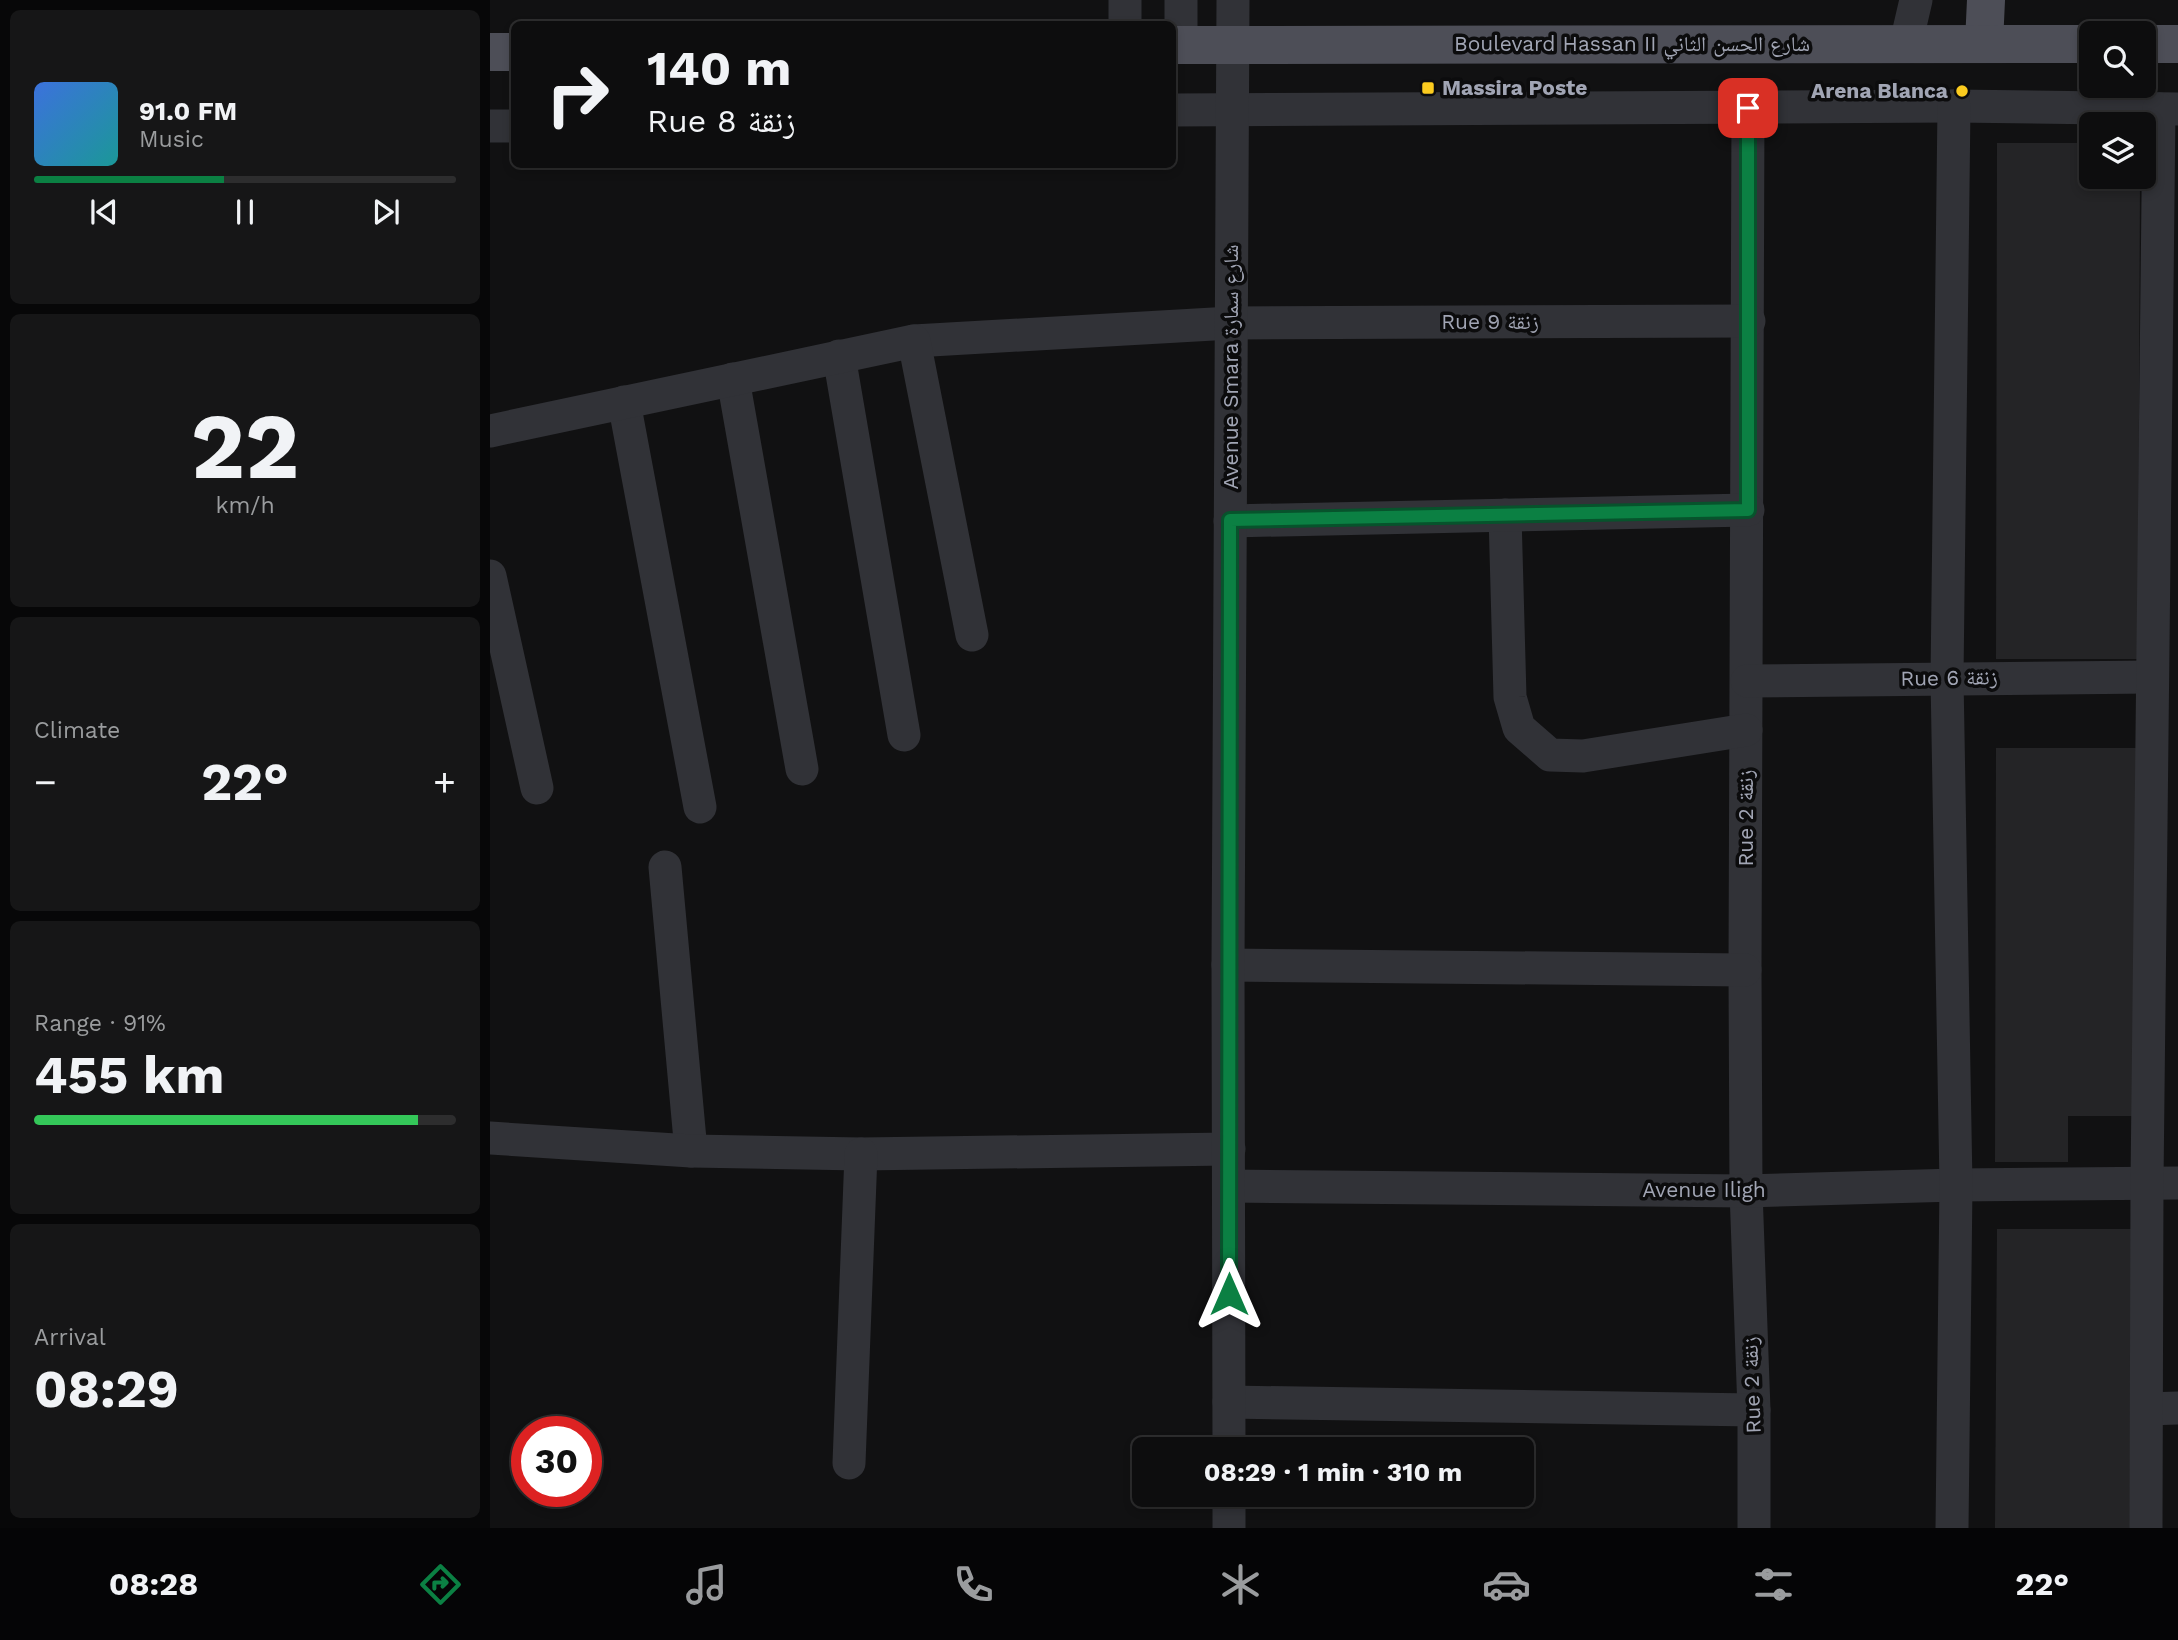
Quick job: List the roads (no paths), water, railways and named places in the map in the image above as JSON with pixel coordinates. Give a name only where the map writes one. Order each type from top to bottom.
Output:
[{"type":"main road","points":[[1984,43],[1986,0]]},
{"type":"main road","name":"Boulevard Hassan II شارع الحسن الثاني","points":[[1177,45],[2079,44]]},
{"type":"main road","points":[[2156,44],[2178,44]]},
{"type":"main road","points":[[490,52],[511,52]]},
{"type":"street","points":[[1125,0],[1125,21]]},
{"type":"street","points":[[1177,45],[1181,0]]},
{"type":"street","name":"Avenue Smara شارع سمارة","points":[[1229,1437],[1228,965],[1233,0]]},
{"type":"street","points":[[1906,43],[1916,0]]},
{"type":"street","points":[[1176,110],[1954,106],[2168,109],[2166,525],[2151,677],[2164,975],[2162,1409],[2147,1528]]},
{"type":"street","points":[[1952,1528],[1956,1185],[1947,678],[1954,106]]},
{"type":"street","name":"Rue 2 زنقة","points":[[1748,108],[1745,970],[1746,1191],[1754,1410],[1754,1528]]},
{"type":"street","points":[[490,126],[511,126]]},
{"type":"street","name":"Rue 9 زنقة","points":[[490,430],[914,341],[1231,323],[1749,321]]},
{"type":"street","points":[[914,341],[972,635]]},
{"type":"street","points":[[839,356],[904,735]]},
{"type":"street","points":[[733,379],[802,769]]},
{"type":"street","points":[[624,402],[700,807]]},
{"type":"street","points":[[1230,520],[1748,510]]},
{"type":"street","points":[[1504,515],[1510,697],[1519,728],[1550,755],[1583,756],[1746,730]]},
{"type":"street","points":[[490,576],[537,788]]},
{"type":"street","name":"Rue 6 زنقة","points":[[1747,681],[2151,677]]},
{"type":"street","points":[[665,867],[691,1151]]},
{"type":"street","points":[[1228,965],[1745,970]]},
{"type":"street","points":[[490,1138],[691,1151],[861,1154],[1229,1149]]},
{"type":"street","points":[[849,1463],[861,1154]]},
{"type":"street","name":"Avenue Iligh","points":[[1229,1186],[1746,1191],[2162,1183]]},
{"type":"street","points":[[1229,1402],[1754,1410]]},
{"type":"street","points":[[1229,1507],[1229,1528]]},
{"type":"place","name":"Massira Poste","points":[[1428,88]]},
{"type":"place","name":"Arena Blanca","points":[[1962,91]]}]
